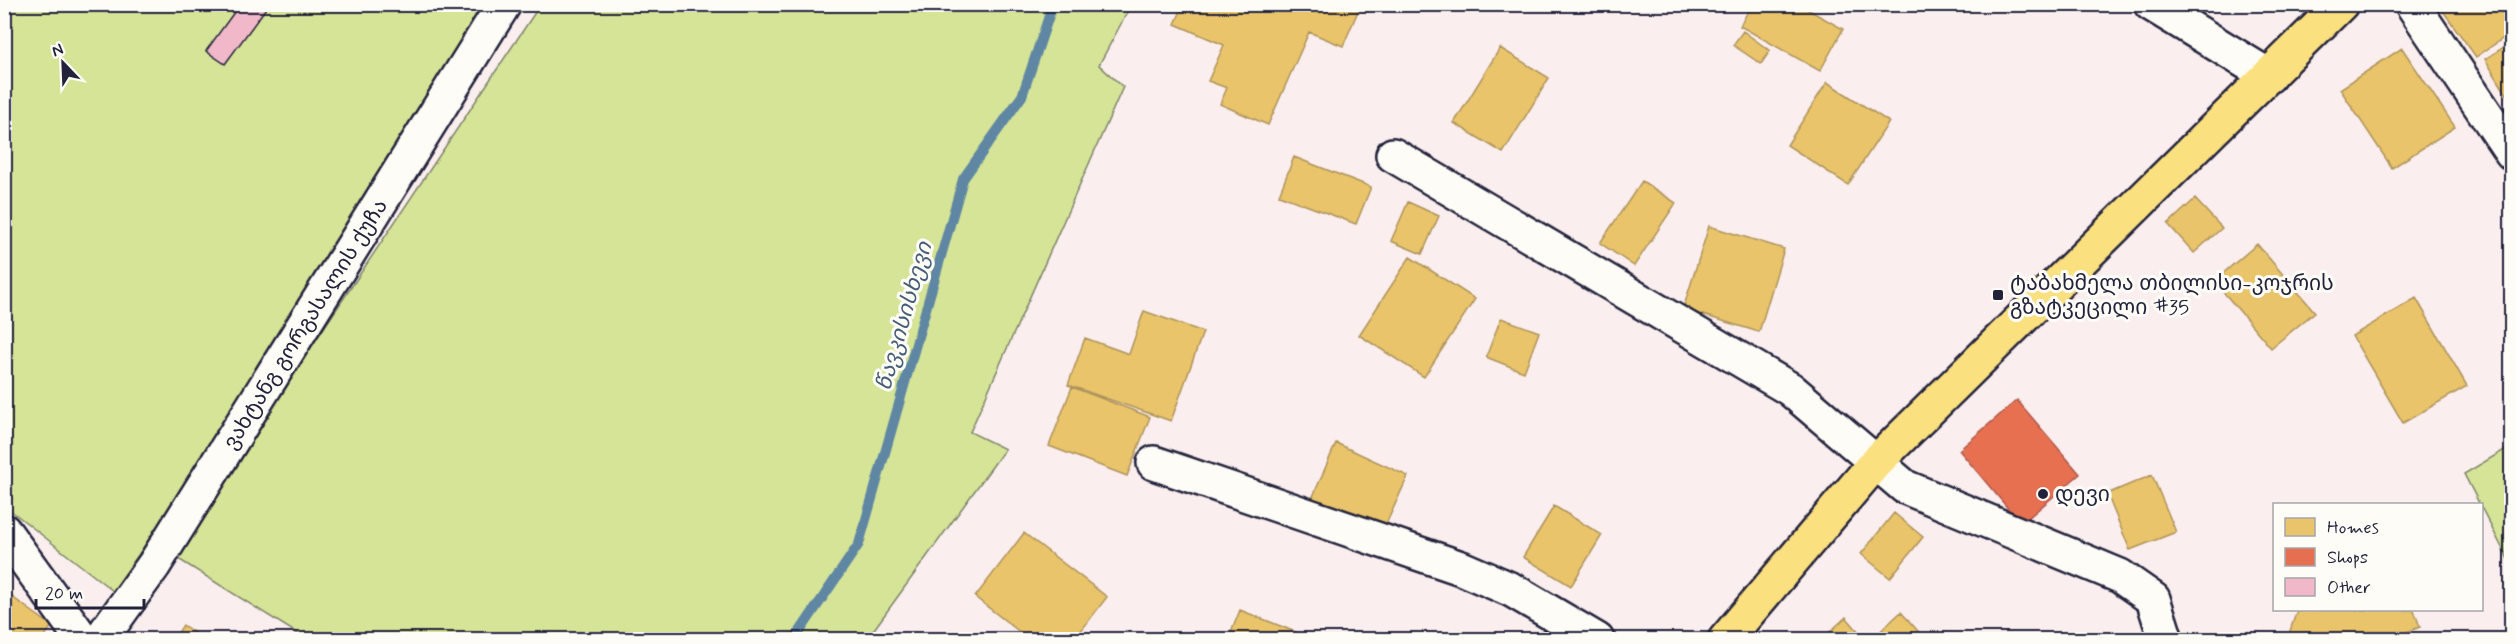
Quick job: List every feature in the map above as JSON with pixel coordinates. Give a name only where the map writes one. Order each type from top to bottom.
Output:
[{"type":"main road","points":[[1725,639],[1875,463],[2341,4]]},
{"type":"street","name":"ვახტანგ გორგასალის ქუჩა","points":[[100,639],[154,565],[504,4]]},
{"type":"street","points":[[2151,4],[2269,76]]},
{"type":"street","points":[[2412,4],[2511,153]]},
{"type":"street","points":[[1393,155],[1790,389],[1905,487],[2120,576],[2153,599],[2166,639]]},
{"type":"street","points":[[1154,463],[1461,568],[1512,590],[1598,639]]},
{"type":"street","points":[[4,531],[83,639]]},
{"type":"green space","points":[[4,5],[514,5],[280,352],[113,591],[5,506]]},
{"type":"green space","points":[[540,5],[1131,5],[1099,65],[1123,87],[970,432],[1005,449],[867,639],[306,639],[172,555]]},
{"type":"green space","points":[[2511,446],[2511,565],[2483,511],[2483,503],[2479,503],[2464,474]]},
{"type":"building: Homes","points":[[1184,4],[1361,4],[1343,46],[1309,32],[1268,125],[1220,104],[1227,88],[1208,81],[1224,45],[1175,24]]},
{"type":"building: Homes","points":[[1752,4],[1798,4],[1843,29],[1820,71],[1740,26]]},
{"type":"building: Homes","points":[[2438,4],[2512,4],[2512,32],[2476,57]]},
{"type":"building: Homes","points":[[1743,31],[1770,51],[1761,64],[1733,45]]},
{"type":"building: Homes","points":[[2512,42],[2512,103],[2485,59]]},
{"type":"building: Homes","points":[[1500,48],[1549,78],[1503,153],[1454,123]]},
{"type":"building: Homes","points":[[2402,48],[2455,127],[2392,168],[2340,89]]},
{"type":"building: Homes","points":[[1827,82],[1889,122],[1848,185],[1787,145]]},
{"type":"building: Homes","points":[[1294,157],[1371,187],[1356,224],[1279,195]]},
{"type":"building: Homes","points":[[1642,181],[1676,203],[1634,266],[1600,243]]},
{"type":"building: Homes","points":[[2195,199],[2222,228],[2194,253],[2168,224]]},
{"type":"building: Homes","points":[[1408,202],[1439,216],[1422,254],[1391,241]]},
{"type":"building: Homes","points":[[1709,226],[1784,249],[1759,332],[1683,309]]},
{"type":"building: Homes","points":[[2257,244],[2315,312],[2271,348],[2214,281]]},
{"type":"building: Homes","points":[[1410,257],[1475,299],[1424,377],[1359,335]]},
{"type":"building: Homes","points":[[2416,298],[2467,386],[2403,423],[2352,336]]},
{"type":"building: Homes","points":[[1144,311],[1203,332],[1171,421],[1068,385],[1085,338],[1129,354]]},
{"type":"building: Homes","points":[[1501,318],[1539,332],[1524,372],[1486,357]]},
{"type":"building: Homes","points":[[1072,387],[1150,417],[1127,476],[1049,446]]},
{"type":"building: Homes","points":[[1336,443],[1408,476],[1382,533],[1311,501]]},
{"type":"building: Homes","points":[[2152,475],[2176,532],[2130,550],[2107,494]]},
{"type":"building: Homes","points":[[1554,506],[1602,535],[1571,586],[1523,557]]},
{"type":"building: Homes","points":[[1894,513],[1923,537],[1890,578],[1861,554]]},
{"type":"building: Homes","points":[[1024,533],[1107,597],[1074,640],[1030,640],[975,597]]},
{"type":"building: Homes","points":[[4,591],[52,626],[42,640],[4,640]]},
{"type":"building: Homes","points":[[1240,610],[1316,640],[1241,640],[1230,635]]},
{"type":"building: Homes","points":[[2297,611],[2414,611],[2420,627],[2386,640],[2293,640],[2290,631]]},
{"type":"building: Homes","points":[[1901,612],[1926,640],[1871,640]]},
{"type":"building: Homes","points":[[1846,617],[1866,640],[1821,640]]},
{"type":"building: Homes","points":[[183,625],[205,640],[173,640]]},
{"type":"building: Shops","points":[[2017,400],[2080,474],[2021,524],[1959,450]]},
{"type":"building: Shops","points":[[1545,629],[1559,640],[1537,640]]},
{"type":"building: Other","points":[[240,4],[269,4],[225,64],[206,51]]},
{"type":"waterway","name":"წავკისისხევი","points":[[794,640],[859,544],[963,179],[1022,96],[1053,4]]},
{"type":"place","name":"ტაბახმელა თბილისი-კოჯრის გზატკეცილი #35","points":[[1998,295]]},
{"type":"place","name":"დევი","points":[[2043,494]]}]
